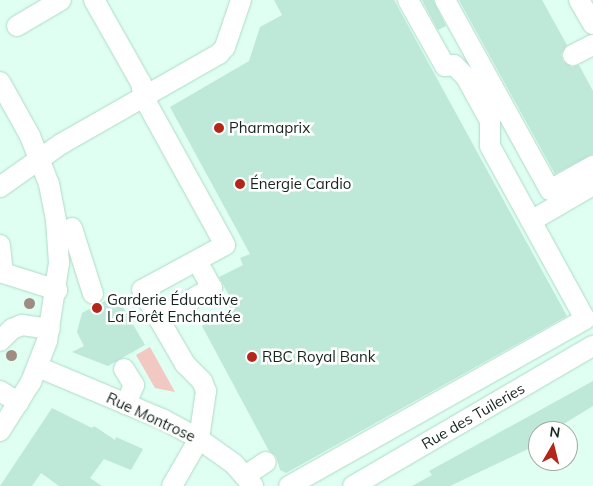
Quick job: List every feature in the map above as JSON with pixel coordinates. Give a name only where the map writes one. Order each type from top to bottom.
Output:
[{"type":"street","points":[[17,26],[61,0]]},
{"type":"street","points":[[80,0],[131,89],[144,98]]},
{"type":"street","points":[[94,0],[141,83],[144,98],[225,246],[142,290],[185,364],[204,386],[200,439],[172,486]]},
{"type":"street","points":[[0,187],[40,159],[222,51],[241,0]]},
{"type":"street","points":[[289,486],[586,320],[490,146],[490,121],[470,84],[458,67],[450,63],[444,66],[408,0]]},
{"type":"street","points":[[445,0],[550,190],[593,166]]},
{"type":"street","points":[[579,0],[593,24]]},
{"type":"street","points":[[573,55],[593,44]]},
{"type":"street","points":[[0,82],[40,159],[55,212],[58,283],[50,329],[38,367],[19,403],[0,431]]},
{"type":"street","points":[[531,221],[593,186]]},
{"type":"street","points":[[72,228],[93,294]]},
{"type":"street","points":[[0,245],[3,273],[58,283],[86,273]]},
{"type":"street","points":[[158,318],[212,288],[197,261]]},
{"type":"street","points":[[0,341],[6,333],[22,325],[50,329]]},
{"type":"street","name":"Rue des Tuileries","points":[[353,486],[593,346]]},
{"type":"street","name":"Rue Montrose","points":[[38,367],[126,404],[200,439],[249,481]]},
{"type":"street","points":[[124,369],[134,384],[126,404]]},
{"type":"street","points":[[0,391],[19,403]]},
{"type":"street","points":[[249,481],[266,462]]},
{"type":"shaded area","points":[[150,347],[175,392],[155,388],[136,355]]},
{"type":"building","points":[[274,0],[394,0],[567,316],[286,473],[280,470],[276,456],[269,451],[202,326],[231,309],[225,300],[230,297],[219,277],[243,265],[240,258],[250,254],[170,107],[249,61],[260,27],[282,15]]},
{"type":"building","points":[[422,0],[433,0],[446,26],[438,30]]},
{"type":"building","points":[[459,0],[542,0],[567,45],[561,54],[563,61],[572,67],[579,65],[593,91],[593,154],[555,174]]},
{"type":"building","points":[[116,295],[145,345],[108,366],[72,352],[84,346],[77,332],[82,313]]},
{"type":"building","points":[[593,381],[593,406],[568,421],[528,421],[528,449],[450,486],[412,486],[432,475],[429,471]]},
{"type":"building","points":[[52,408],[92,428],[94,426],[115,440],[116,437],[143,449],[131,470],[104,459],[90,478],[102,486],[59,486],[41,473],[32,486],[0,486]]},
{"type":"place","name":"Pharmaprix","points":[[219,128]]},
{"type":"place","name":"Énergie Cardio","points":[[240,184]]},
{"type":"place","name":"Garderie Éducative La Forêt Enchantée","points":[[97,308]]},
{"type":"place","name":"RBC Royal Bank","points":[[252,357]]}]
